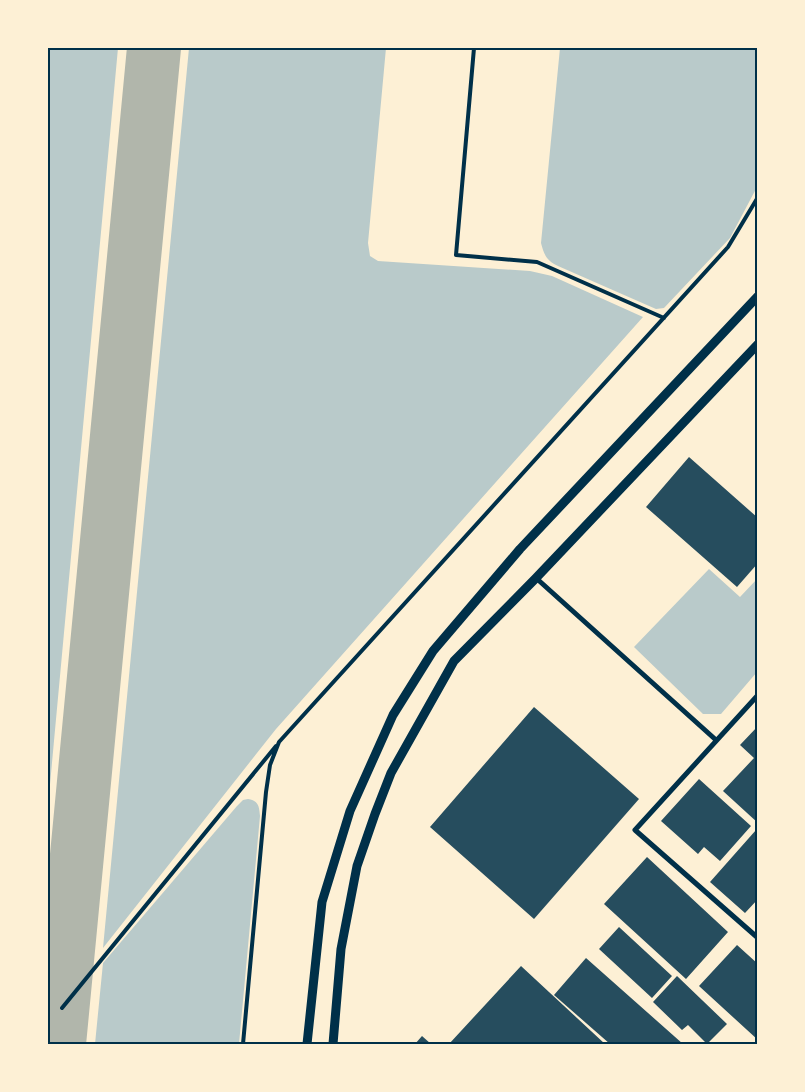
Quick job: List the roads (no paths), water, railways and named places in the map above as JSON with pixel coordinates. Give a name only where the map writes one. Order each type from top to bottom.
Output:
[{"type":"street","points":[[308,1044],[322,902],[350,811],[392,715],[434,651],[520,548],[758,296]]},
{"type":"street","points":[[333,1044],[341,949],[350,898],[374,814],[391,774],[454,661],[536,578],[758,344]]},
{"type":"street","points":[[536,578],[716,740]]},
{"type":"street","points":[[758,695],[635,830],[758,938]]},
{"type":"lane","points":[[474,48],[456,255],[537,262],[664,318]]},
{"type":"lane","points":[[62,1008],[278,742],[728,247],[758,197]]},
{"type":"lane","points":[[243,1044],[266,792],[270,765],[278,742]]}]
